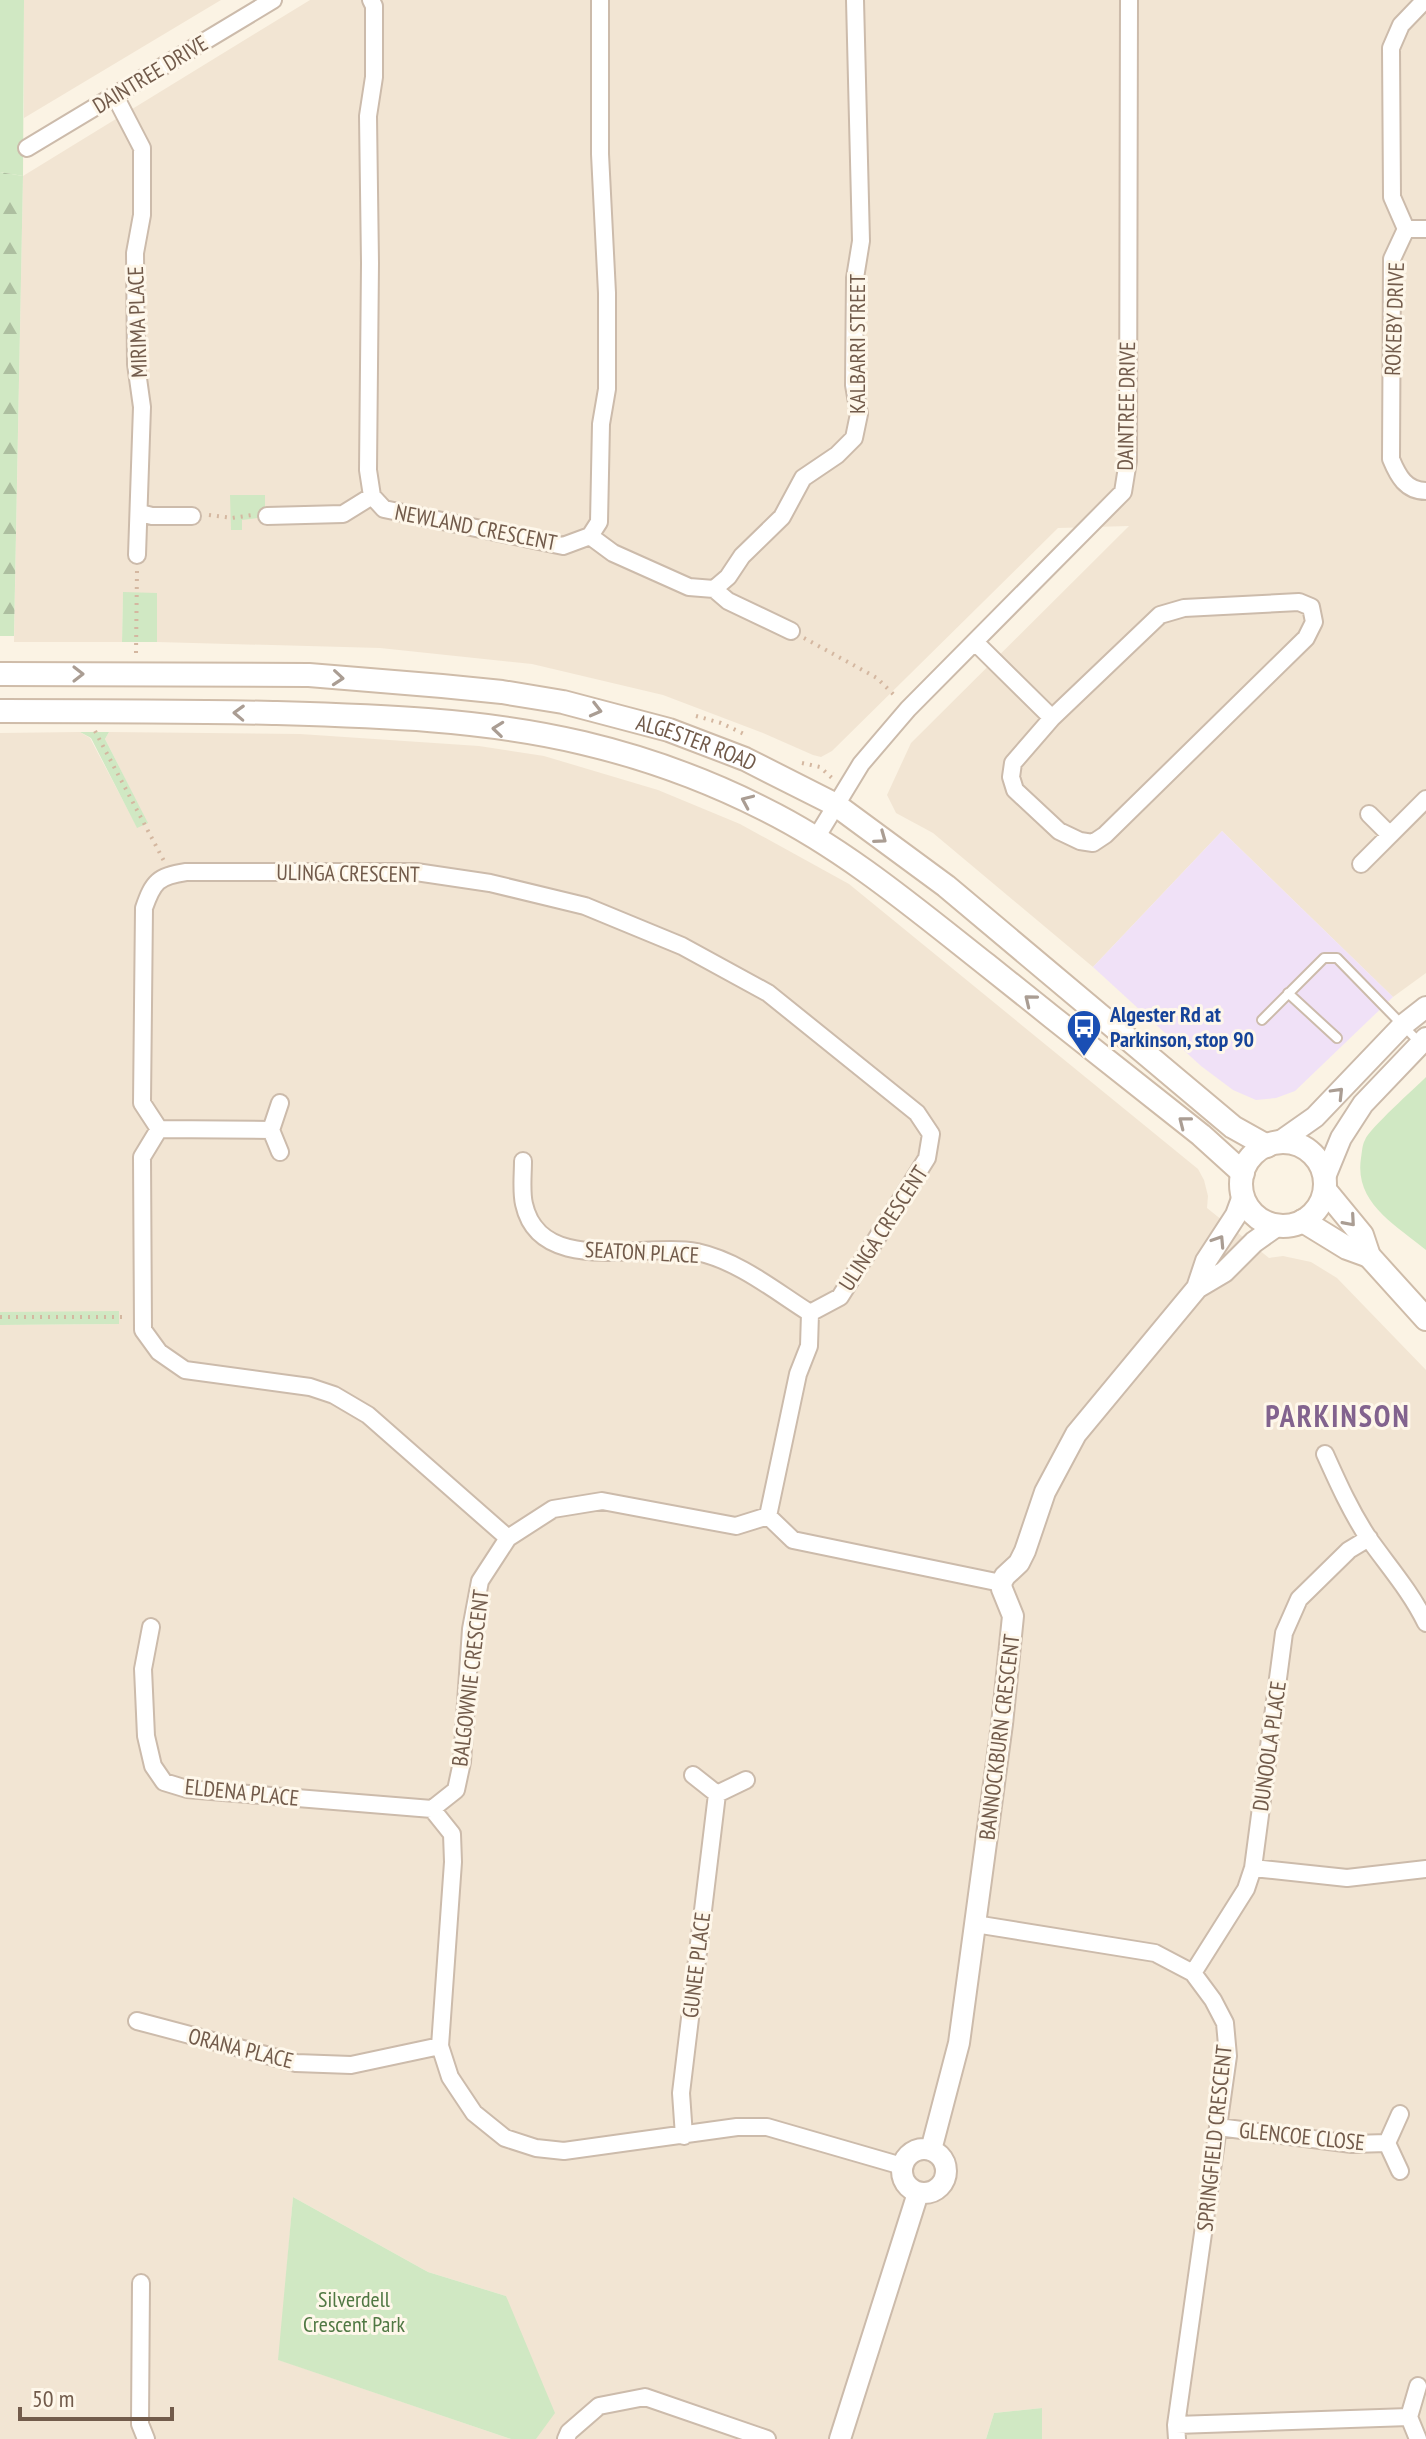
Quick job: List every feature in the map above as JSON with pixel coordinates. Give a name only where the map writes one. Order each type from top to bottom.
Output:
[{"type":"main road","name":"ALGESTER ROAD","points":[[0,674],[309,675],[502,692],[563,702],[669,730],[745,759],[836,805],[946,886],[1233,1127],[1272,1144]]},
{"type":"main road","name":"ALGESTER ROAD","points":[[0,711],[332,715],[509,730],[582,743],[665,766],[765,809],[816,838],[893,891],[1201,1135],[1243,1173]]},
{"type":"main road","points":[[1325,1184],[1320,1203],[1313,1213],[1291,1225],[1266,1222],[1255,1215],[1243,1196],[1243,1173],[1247,1162],[1257,1152],[1272,1144],[1290,1143],[1302,1147],[1320,1164],[1325,1184],[1362,1235],[1369,1256],[1426,1319]]},
{"type":"main road","points":[[1303,1221],[1347,1248],[1369,1256]]},
{"type":"street","name":"DAINTREE DRIVE","points":[[27,148],[273,0]]},
{"type":"street","name":"NEWLAND CRESCENT","points":[[371,0],[374,6],[374,77],[368,116],[368,470],[372,496],[384,509],[563,546],[590,536],[599,522],[601,424],[607,389],[607,293],[600,154],[600,0]]},
{"type":"street","name":"KALBARRI STREET","points":[[714,589],[782,517],[803,478],[837,455],[854,438],[859,414],[854,385],[855,278],[861,241],[855,0]]},
{"type":"street","name":"DAINTREE DRIVE","points":[[816,838],[861,764],[908,709],[1123,492],[1128,461],[1129,0]]},
{"type":"street","points":[[1425,0],[1401,25],[1391,48],[1392,197],[1406,229],[1426,229]]},
{"type":"street","name":"MIRIMA PLACE","points":[[115,96],[142,148],[142,215],[135,253],[136,364],[142,407],[137,555]]},
{"type":"street","name":"ROKEBY DRIVE","points":[[1406,229],[1392,259],[1391,459],[1398,478],[1416,491],[1426,491]]},
{"type":"street","points":[[267,516],[343,514],[372,496]]},
{"type":"street","points":[[140,513],[192,516]]},
{"type":"street","points":[[590,536],[613,553],[689,587],[714,589],[728,601],[791,631]]},
{"type":"street","points":[[1299,602],[1311,607],[1314,622],[1306,638],[1105,835],[1093,843],[1080,841],[1059,831],[1015,790],[1011,777],[1013,763],[1052,718],[1160,615],[1184,608],[1299,602]]},
{"type":"street","points":[[976,643],[1052,718]]},
{"type":"street","points":[[1361,864],[1426,799]]},
{"type":"street","points":[[1369,814],[1390,835]]},
{"type":"street","name":"ULINGA CRESCENT","points":[[170,874],[416,872],[490,883],[585,906],[682,946],[768,993],[917,1113],[931,1134],[927,1158],[840,1297],[810,1313]]},
{"type":"street","points":[[159,1129],[142,1103],[144,908],[152,885],[170,874]]},
{"type":"street","points":[[1272,1144],[1315,1117],[1403,1025],[1426,1007]]},
{"type":"street","points":[[1325,1184],[1341,1138],[1363,1104],[1423,1041]]},
{"type":"street","points":[[280,1103],[271,1130],[280,1152]]},
{"type":"street","points":[[159,1129],[271,1130]]},
{"type":"street","points":[[159,1129],[142,1157],[141,1317],[143,1330],[159,1352],[185,1370],[310,1387],[334,1395],[368,1415],[508,1538]]},
{"type":"street","name":"SEATON PLACE","points":[[523,1161],[523,1203],[533,1229],[554,1245],[589,1251],[695,1252],[730,1262],[810,1313]]},
{"type":"street","points":[[1197,1288],[1206,1261],[1236,1215],[1243,1196]]},
{"type":"street","points":[[810,1313],[809,1346],[798,1374],[768,1516],[793,1540],[1001,1583],[1019,1563],[1045,1492],[1076,1434],[1197,1288],[1224,1272],[1254,1242],[1278,1225]]},
{"type":"street","points":[[1325,1454],[1348,1504],[1413,1597],[1426,1623]]},
{"type":"street","name":"BALGOWNIE CRESCENT","points":[[432,1809],[456,1790],[462,1762],[471,1629],[480,1581],[508,1538],[553,1509],[602,1501],[736,1526],[768,1516]]},
{"type":"street","name":"DUNOOLA PLACE","points":[[1193,1973],[1246,1889],[1253,1868],[1284,1633],[1299,1599],[1349,1550],[1369,1538]]},
{"type":"street","name":"BANNOCKBURN CRESCENT","points":[[931,2150],[959,2043],[1013,1628],[1013,1616],[1001,1583]]},
{"type":"street","name":"ELDENA PLACE","points":[[151,1627],[143,1669],[146,1736],[153,1766],[164,1782],[187,1789],[432,1809]]},
{"type":"street","points":[[693,1775],[717,1794],[746,1780]]},
{"type":"street","name":"GUNEE PLACE","points":[[684,2136],[681,2093],[717,1794]]},
{"type":"street","points":[[432,1809],[452,1834],[453,1862],[440,2046],[450,2077],[460,2095],[474,2113],[505,2138],[536,2148],[564,2151],[737,2127],[767,2127],[902,2166]]},
{"type":"street","points":[[1253,1868],[1347,1878],[1426,1869]]},
{"type":"street","name":"SPRINGFIELD CRESCENT","points":[[975,1924],[1155,1953],[1193,1973],[1225,2023],[1228,2056],[1177,2432]]},
{"type":"street","name":"ORANA PLACE","points":[[137,2021],[296,2063],[351,2065],[440,2046]]},
{"type":"street","name":"GLENCOE CLOSE","points":[[1400,2114],[1387,2143],[1400,2171]]},
{"type":"street","name":"GLENCOE CLOSE","points":[[1218,2127],[1352,2144],[1387,2143]]},
{"type":"street","points":[[931,2150],[943,2159],[946,2167],[944,2182],[933,2192],[918,2193],[906,2186],[902,2166],[913,2151],[931,2150]]},
{"type":"street","points":[[840,2439],[918,2193]]},
{"type":"street","points":[[141,2283],[140,2424],[146,2439]]},
{"type":"street","points":[[1418,2386],[1409,2417],[1418,2439]]},
{"type":"street","points":[[566,2439],[569,2432],[599,2406],[645,2397],[767,2439]]},
{"type":"street","points":[[1177,2432],[1409,2417]]},
{"type":"lane","points":[[1262,1020],[1324,958],[1337,958],[1423,1041]]},
{"type":"lane","points":[[1288,993],[1337,1038]]},
{"type":"path","points":[[192,516],[195,512],[232,518],[266,512],[267,516]]},
{"type":"path","points":[[135,656],[137,555]]},
{"type":"path","points":[[791,631],[877,678],[908,709]]},
{"type":"path","points":[[92,726],[170,874]]},
{"type":"path","points":[[0,1317],[141,1317]]},
{"type":"shaded area","points":[[24,0],[221,0],[24,118]]},
{"type":"shaded area","points":[[310,0],[1426,0],[1426,973],[1393,997],[1222,831],[1093,967],[933,833],[896,813],[887,795],[911,743],[1129,526],[1058,528],[832,751],[821,757],[663,695],[532,664],[380,648],[157,642],[157,593],[123,593],[122,642],[14,642],[23,176]]},
{"type":"shaded area","points":[[80,732],[90,738],[137,827],[147,822],[105,739],[109,732],[300,734],[479,746],[544,756],[658,790],[740,824],[849,884],[1198,1169],[1208,1196],[1207,1208],[1269,1258],[1283,1256],[1311,1262],[1337,1278],[1426,1370],[1426,2439],[1042,2439],[1042,2408],[994,2413],[986,2439],[536,2439],[538,2434],[506,2296],[428,2272],[293,2197],[279,2360],[511,2439],[0,2439],[0,1325],[119,1324],[119,1312],[0,1312],[0,733]]},
{"type":"shaded area","points":[[1222,831],[1393,997],[1295,1091],[1276,1098],[1256,1100],[1233,1090],[1201,1066],[1093,967]]},
{"type":"green space","points":[[0,0],[24,0],[23,176],[0,172]]},
{"type":"green space","points":[[0,172],[23,176],[14,636],[0,636]]},
{"type":"green space","points":[[230,495],[265,495],[265,517],[242,520],[242,530],[231,530]]},
{"type":"green space","points":[[123,592],[157,593],[157,642],[122,642]]},
{"type":"green space","points":[[80,732],[109,732],[105,739],[148,823],[137,828],[91,738]]},
{"type":"green space","points":[[1426,1077],[1426,1250],[1390,1222],[1371,1200],[1364,1188],[1361,1158],[1368,1135]]},
{"type":"green space","points":[[119,1311],[119,1324],[0,1325],[0,1312]]},
{"type":"green space","name":"Silverdell Crescent Park","points":[[293,2197],[428,2272],[506,2296],[555,2413],[536,2439],[511,2439],[278,2360]]},
{"type":"green space","points":[[1042,2408],[1042,2439],[986,2439],[994,2413]]},
{"type":"place","name":"Algester Rd at Parkinson, stop 90","points":[[1084,1058]]},
{"type":"district","name":"PARKINSON","points":[[1338,1415]]}]
